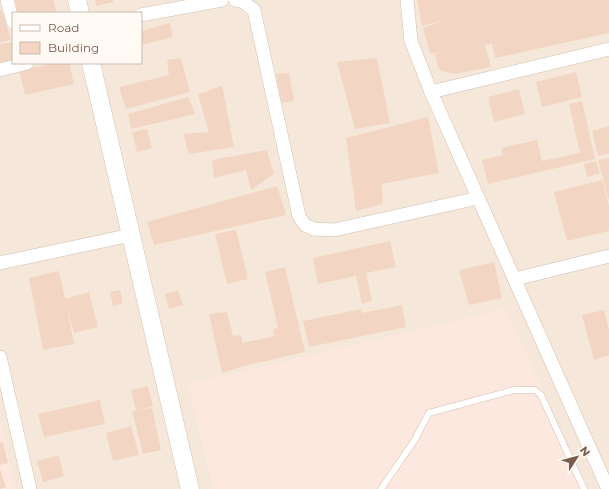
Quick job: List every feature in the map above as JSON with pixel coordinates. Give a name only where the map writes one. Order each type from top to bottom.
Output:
[{"type":"main road","points":[[77,0],[80,12]]},
{"type":"main road","points":[[91,64],[190,489]]},
{"type":"street","points":[[7,0],[12,18]]},
{"type":"street","points":[[142,15],[222,0]]},
{"type":"street","points":[[234,0],[242,1],[254,10],[300,216],[305,225],[314,229],[334,230],[478,198]]},
{"type":"street","points":[[407,0],[411,41],[431,92],[608,489]]},
{"type":"street","points":[[431,92],[609,49]]},
{"type":"street","points":[[0,70],[21,64]]},
{"type":"street","points":[[0,263],[131,235]]},
{"type":"street","points":[[514,279],[609,256]]},
{"type":"street","points":[[0,358],[30,489]]},
{"type":"lane","points":[[381,489],[414,441],[429,413],[514,390],[535,390],[541,395],[584,489]]},
{"type":"shaded area","points":[[0,0],[609,0],[609,489],[0,489]]},
{"type":"shaded area","points":[[506,309],[588,489],[214,489],[188,384]]},
{"type":"shaded area","points":[[0,420],[16,489],[0,489]]},
{"type":"building","points":[[15,0],[54,0],[56,12],[17,12]]},
{"type":"building","points":[[95,0],[113,0],[113,2],[96,6]]},
{"type":"building","points":[[417,0],[609,0],[609,33],[495,58],[492,44],[485,45],[491,67],[454,74],[442,71],[438,67],[435,54],[445,51],[430,54],[423,28],[444,20],[422,26]]},
{"type":"building","points":[[0,10],[2,10],[11,40],[0,42]]},
{"type":"building","points":[[170,23],[173,37],[142,45],[142,31]]},
{"type":"building","points":[[12,43],[12,59],[0,64],[0,45]]},
{"type":"building","points":[[181,58],[190,92],[126,109],[119,87],[169,75],[167,60]]},
{"type":"building","points":[[377,58],[390,123],[355,129],[337,62]]},
{"type":"building","points":[[50,64],[69,64],[74,84],[25,95],[19,71]]},
{"type":"building","points":[[576,72],[582,97],[542,107],[536,82]]},
{"type":"building","points":[[289,73],[294,101],[282,103],[276,74]]},
{"type":"building","points":[[222,85],[234,147],[189,154],[183,134],[209,132],[198,95]]},
{"type":"building","points":[[519,89],[525,114],[494,122],[488,97]]},
{"type":"building","points":[[188,97],[195,114],[131,129],[128,114]]},
{"type":"building","points":[[582,101],[595,159],[488,184],[482,160],[503,155],[501,148],[537,140],[542,161],[580,153],[569,104]]},
{"type":"building","points":[[428,117],[439,173],[382,184],[383,204],[356,211],[346,138]]},
{"type":"building","points":[[609,126],[609,153],[598,156],[592,131]]},
{"type":"building","points":[[147,129],[152,148],[137,152],[132,132]]},
{"type":"building","points":[[267,150],[274,174],[251,190],[246,170],[214,178],[212,160]]},
{"type":"building","points":[[609,158],[609,199],[608,199],[598,160]]},
{"type":"building","points":[[596,161],[600,173],[587,177],[584,164]]},
{"type":"building","points":[[602,180],[609,206],[609,231],[567,241],[554,192]]},
{"type":"building","points":[[277,186],[286,215],[154,245],[147,222]]},
{"type":"building","points":[[236,230],[248,279],[227,284],[215,234]]},
{"type":"building","points":[[390,241],[396,267],[366,273],[372,301],[362,304],[356,276],[318,284],[313,258]]},
{"type":"building","points":[[494,262],[502,298],[469,305],[459,270]]},
{"type":"building","points":[[285,267],[305,352],[240,367],[222,373],[209,314],[227,312],[233,336],[241,335],[243,343],[274,336],[273,329],[278,328],[265,272]]},
{"type":"building","points":[[59,271],[65,299],[89,292],[98,327],[74,333],[67,308],[74,344],[43,350],[29,278]]},
{"type":"building","points":[[120,290],[123,303],[113,306],[110,292]]},
{"type":"building","points":[[178,290],[183,305],[169,309],[165,294]]},
{"type":"building","points":[[402,305],[406,327],[309,347],[303,321],[361,309],[362,313]]},
{"type":"building","points":[[604,310],[609,330],[609,355],[594,360],[582,315]]},
{"type":"building","points":[[148,386],[153,406],[138,410],[152,408],[161,450],[143,454],[132,411],[136,411],[131,390]]},
{"type":"building","points":[[100,400],[105,424],[44,437],[38,414]]},
{"type":"building","points":[[131,426],[139,455],[113,461],[106,433]]},
{"type":"building","points":[[3,442],[8,463],[0,465],[0,443]]},
{"type":"building","points":[[59,455],[64,476],[43,482],[37,461]]},
{"type":"building","points":[[0,470],[6,487],[0,489]]}]
